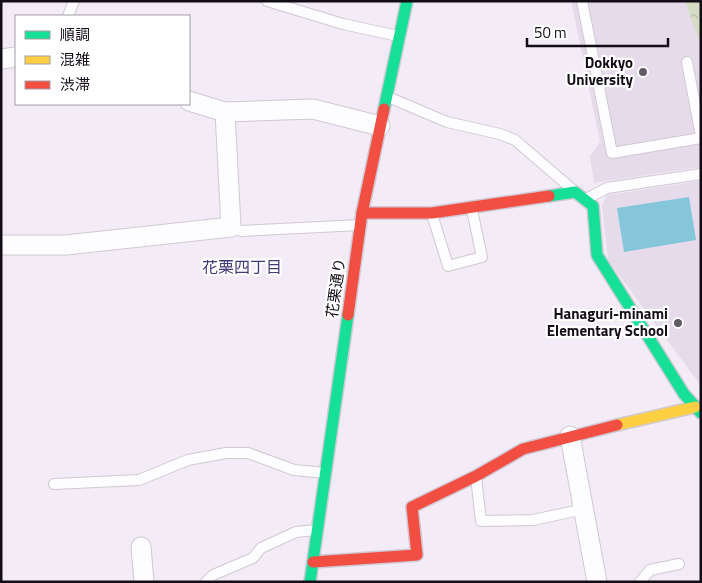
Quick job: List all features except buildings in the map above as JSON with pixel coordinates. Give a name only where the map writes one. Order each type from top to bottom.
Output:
[{"type":"street","name":"花栗通り","points":[[310,582],[362,219],[407,1]]},
{"type":"street","points":[[1,59],[15,57]]},
{"type":"street","points":[[190,101],[225,112],[313,109],[380,126]]},
{"type":"street","points":[[1,245],[66,245],[232,227],[225,112]]},
{"type":"street","points":[[313,562],[417,555],[412,507],[476,476],[523,449],[570,436],[698,410],[684,394],[597,255],[594,206],[586,198],[575,192],[472,209],[362,219]]},
{"type":"street","points":[[570,436],[597,582]]},
{"type":"street","points":[[141,547],[144,582]]},
{"type":"lane","points":[[68,15],[74,1]]},
{"type":"lane","points":[[267,1],[343,24],[399,36]]},
{"type":"lane","points":[[582,1],[612,152],[701,137],[687,62]]},
{"type":"lane","points":[[387,96],[446,122],[500,134],[515,140],[575,192]]},
{"type":"lane","points":[[586,198],[607,188],[701,174]]},
{"type":"lane","points":[[432,213],[448,266],[482,257],[472,209]]},
{"type":"lane","points":[[232,227],[241,231],[362,219]]},
{"type":"lane","points":[[54,484],[139,480],[188,460],[226,453],[248,453],[294,470],[325,473]]},
{"type":"lane","points":[[476,476],[481,521],[533,520],[584,509]]},
{"type":"lane","points":[[206,582],[213,574],[252,558],[261,548],[296,532],[317,530]]},
{"type":"lane","points":[[640,582],[650,570],[679,564]]},
{"type":"shaded area","name":"Dokkyo University","points":[[571,1],[701,1],[701,167],[594,183],[590,156],[600,142]]},
{"type":"shaded area","name":"Hanaguri-minami Elementary School","points":[[701,181],[701,386],[608,260],[602,205],[607,195]]},
{"type":"green space","points":[[685,1],[701,1],[701,46]]},
{"type":"water","points":[[689,197],[696,240],[624,252],[617,208]]},
{"type":"traffic: fast","points":[[384,109],[407,1]]},
{"type":"traffic: fast","points":[[549,196],[575,192],[593,206],[597,255],[684,394],[701,413]]},
{"type":"traffic: fast","points":[[310,582],[348,315]]},
{"type":"traffic: slow","points":[[617,425],[695,407]]},
{"type":"traffic: jam","points":[[348,315],[362,213],[384,109]]},
{"type":"traffic: jam","points":[[362,213],[432,213],[549,196]]},
{"type":"traffic: jam","points":[[313,562],[417,555],[412,507],[476,476],[523,449],[617,425]]},
{"type":"place","name":"Dokkyo University","points":[[643,72]]},
{"type":"place","name":"Hanaguri-minami Elementary School","points":[[678,323]]},
{"type":"district","name":"花栗四丁目","points":[[242,267]]}]
